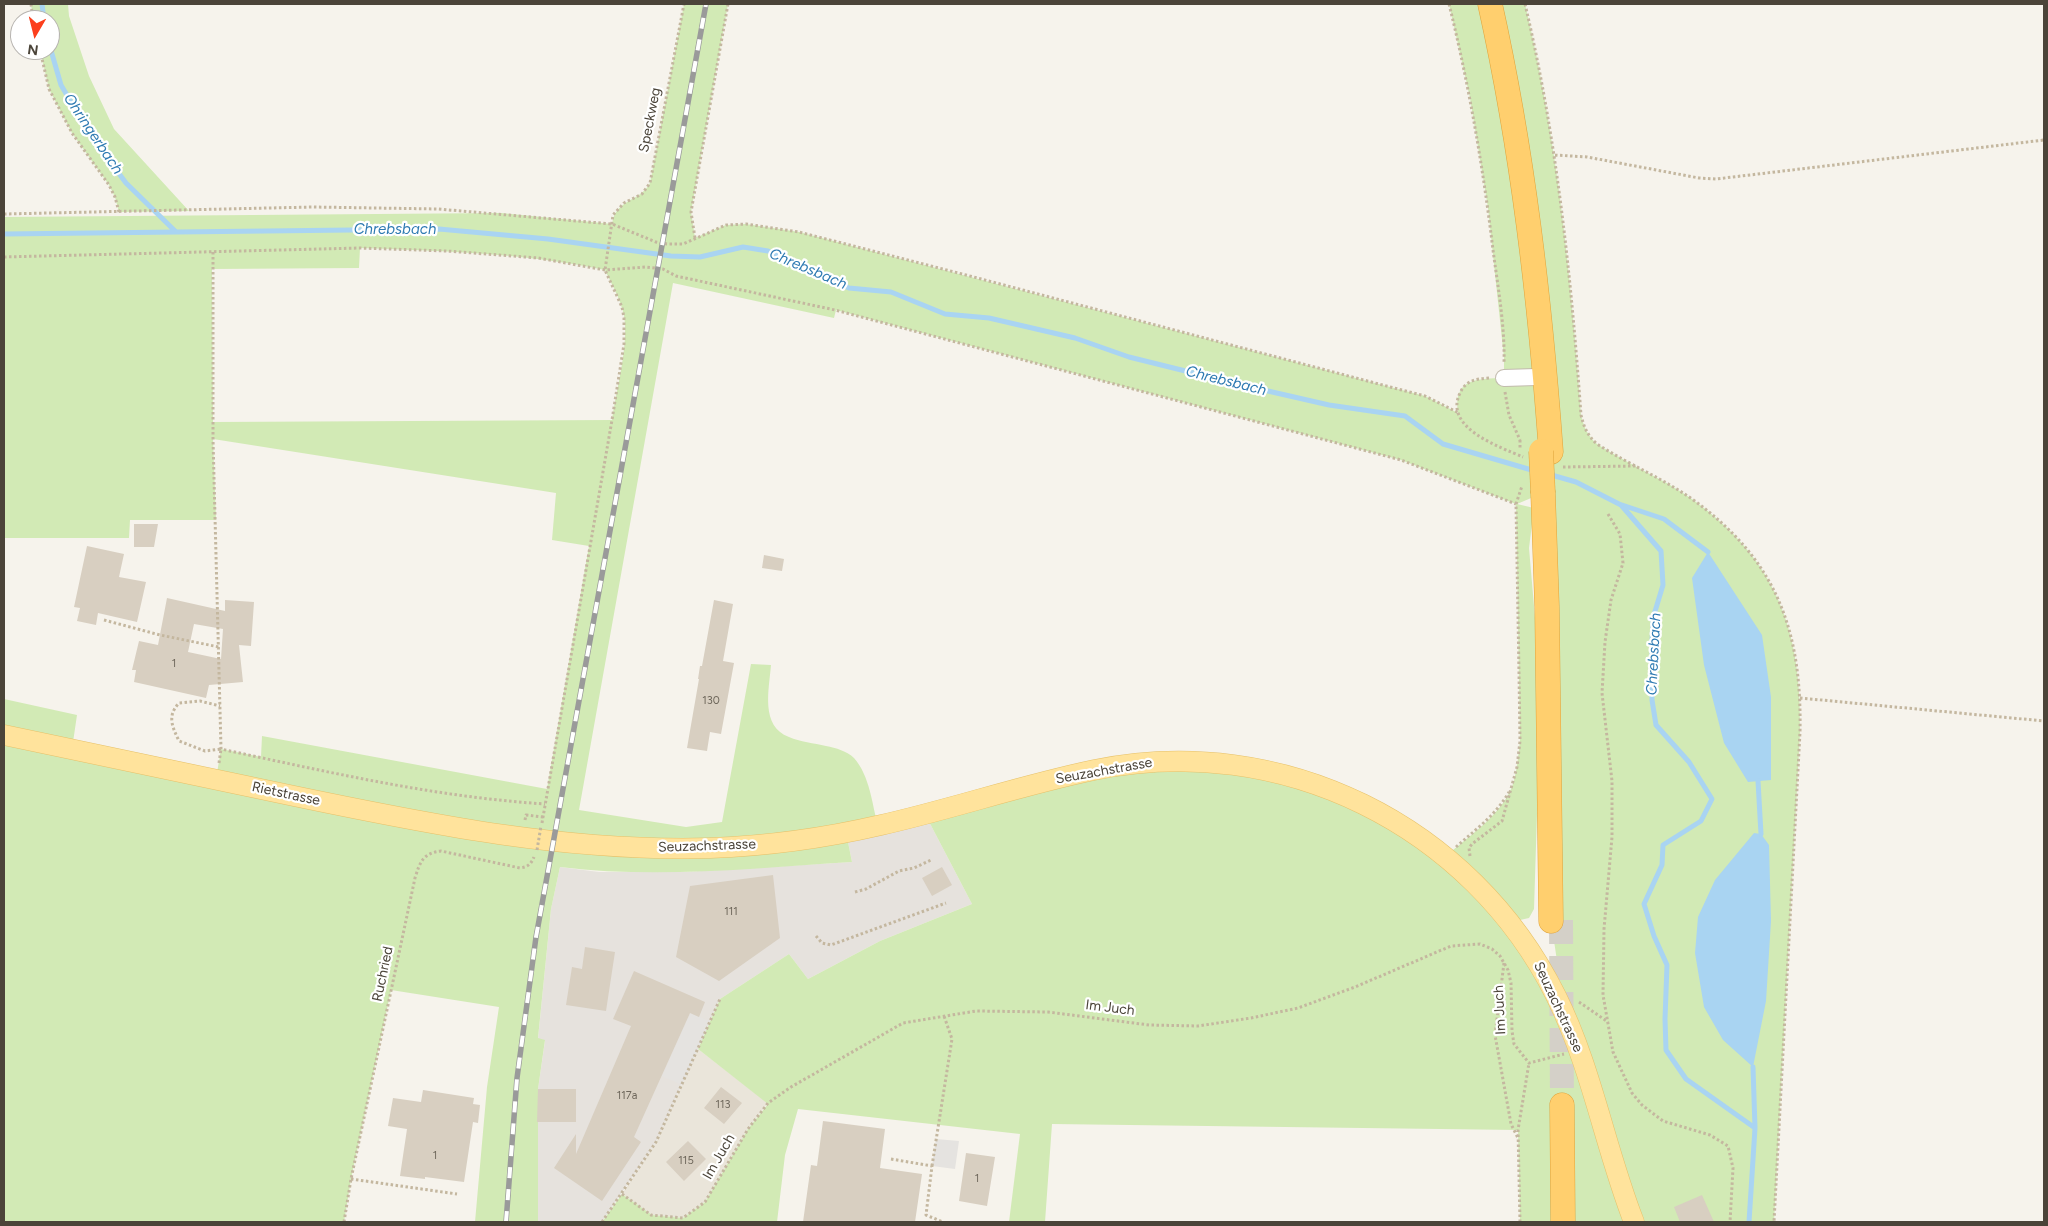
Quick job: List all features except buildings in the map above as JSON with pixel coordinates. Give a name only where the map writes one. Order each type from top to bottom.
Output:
[{"type":"highway","points":[[1480,4],[1513,171],[1546,451]]},
{"type":"highway","points":[[1490,4],[1510,98],[1532,240],[1542,331],[1546,451],[1539,491],[1547,616],[1556,920]]},
{"type":"highway","points":[[1553,1222],[1557,1105],[1562,1222]]},
{"type":"main road","name":"Rietstrasse","points":[[4,735],[462,829],[569,844]]},
{"type":"main road","name":"Seuzachstrasse","points":[[569,844],[646,848],[713,848],[788,841],[878,826],[1097,770],[1164,761],[1195,762],[1259,769],[1296,777],[1376,810],[1413,832],[1446,856],[1481,888],[1510,922],[1536,959],[1555,993],[1579,1050],[1613,1162],[1634,1222]]},
{"type":"lane","points":[[1504,378],[1536,377]]},
{"type":"path","name":"Speckweg","points":[[612,224],[613,215],[618,208],[642,194],[650,183],[684,4]]},
{"type":"path","points":[[695,238],[691,212],[728,4]]},
{"type":"path","points":[[1449,4],[1470,98],[1488,208],[1504,340],[1504,378],[1509,414],[1520,440]]},
{"type":"path","points":[[1524,4],[1555,155],[1572,290],[1581,415],[1585,429],[1591,438],[1604,448],[1692,498],[1741,541],[1768,579],[1783,611],[1795,652],[1800,698],[1774,1222]]},
{"type":"path","points":[[42,60],[49,89],[72,133],[115,197],[119,212]]},
{"type":"path","points":[[1555,155],[1587,157],[1699,178],[1716,179],[2044,140]]},
{"type":"path","points":[[4,214],[377,207],[501,213],[612,224],[656,242],[682,244],[726,225],[746,224],[799,232],[1425,396],[1459,413],[1458,397],[1467,382],[1475,379],[1504,378]]},
{"type":"path","points":[[525,820],[526,815],[543,818],[624,344],[623,313],[605,270],[612,224]]},
{"type":"path","points":[[4,257],[360,248],[447,251],[538,258],[605,270],[646,267],[663,269],[676,276],[835,310],[1401,460],[1516,504]]},
{"type":"path","points":[[213,252],[213,439],[221,748],[216,779]]},
{"type":"path","points":[[1516,504],[1539,491]]},
{"type":"path","points":[[1472,860],[1469,848],[1472,844],[1502,821],[1517,767],[1520,741],[1516,504]]},
{"type":"path","points":[[1608,514],[1620,534],[1623,563],[1611,600],[1605,642],[1602,693],[1612,782],[1612,837],[1604,929],[1603,995],[1613,1052],[1632,1093],[1642,1106],[1663,1121],[1710,1135],[1728,1146],[1733,1168],[1730,1222]]},
{"type":"path","points":[[104,620],[160,636],[219,647]]},
{"type":"path","points":[[1800,698],[2044,721]]},
{"type":"path","points":[[220,706],[200,702],[179,703],[173,710],[170,723],[179,741],[205,751],[221,748],[445,794],[545,804]]},
{"type":"path","points":[[1446,856],[1487,820],[1502,804],[1511,787]]},
{"type":"path","name":"Ruchried","points":[[344,1222],[351,1178],[420,861],[432,852],[440,851],[520,868],[526,867],[531,864],[537,850],[543,818]]},
{"type":"path","points":[[856,892],[866,889],[899,871],[914,868],[931,860]]},
{"type":"path","points":[[816,936],[822,943],[831,945],[946,903]]},
{"type":"path","name":"Im Juch","points":[[622,1194],[651,1215],[683,1218],[705,1202],[748,1129],[768,1104],[791,1087],[903,1023],[976,1011],[1048,1012],[1149,1025],[1198,1026],[1251,1018],[1298,1008],[1354,987],[1451,946],[1480,944],[1492,949],[1500,956],[1508,970],[1511,983],[1514,1044],[1529,1063]]},
{"type":"path","points":[[1504,963],[1495,1035],[1511,1124],[1518,1138]]},
{"type":"path","points":[[602,1222],[656,1142],[720,999]]},
{"type":"path","points":[[1574,999],[1608,1022]]},
{"type":"path","points":[[943,1222],[926,1215],[952,1039],[944,1016]]},
{"type":"path","points":[[1520,1222],[1518,1130],[1529,1063],[1579,1050]]},
{"type":"path","points":[[891,1159],[932,1166]]},
{"type":"path","points":[[351,1178],[457,1194]]},
{"type":"shaded area","points":[[925,814],[972,904],[880,941],[808,979],[789,954],[720,999],[656,1142],[602,1222],[538,1222],[538,1089],[545,1041],[538,1039],[551,909],[560,867],[599,872],[684,872],[852,862],[846,832]]},
{"type":"shaded area","points":[[690,1013],[710,1021],[682,1085],[662,1076]]},
{"type":"shaded area","points":[[698,1049],[768,1103],[748,1129],[705,1202],[683,1218],[651,1215],[622,1194],[656,1142]]},
{"type":"shaded area","points":[[936,1139],[959,1141],[955,1169],[932,1166]]},
{"type":"green space","points":[[31,4],[68,4],[69,16],[89,76],[114,129],[189,211],[119,212],[109,185],[72,133],[49,89],[42,60],[60,60],[60,10],[32,10]]},
{"type":"green space","points":[[684,4],[728,4],[691,212],[695,238],[726,225],[746,224],[799,232],[1425,396],[1458,413],[1457,401],[1463,387],[1476,380],[1504,378],[1504,358],[1488,208],[1470,98],[1449,4],[1525,4],[1546,106],[1554,157],[1573,311],[1581,415],[1585,427],[1588,434],[1597,444],[1692,499],[1721,522],[1745,547],[1764,573],[1779,600],[1789,630],[1796,662],[1800,732],[1774,1222],[1520,1222],[1518,1130],[1052,1124],[1045,1222],[1009,1222],[1020,1134],[798,1109],[785,1155],[777,1222],[602,1222],[622,1194],[652,1215],[683,1218],[705,1202],[748,1129],[768,1104],[698,1049],[720,999],[789,954],[808,979],[880,941],[972,904],[925,814],[1126,765],[1296,777],[1446,856],[1483,825],[1507,797],[1515,776],[1520,741],[1516,504],[1401,460],[836,310],[834,318],[673,283],[579,810],[686,827],[722,822],[751,664],[771,665],[768,706],[774,725],[780,732],[789,737],[837,749],[848,753],[854,758],[864,773],[878,826],[846,832],[852,862],[669,872],[633,872],[560,867],[551,909],[538,1038],[545,1040],[538,1089],[538,1222],[475,1222],[487,1087],[499,1007],[391,990],[351,1179],[344,1222],[4,1222],[4,699],[77,715],[72,749],[216,779],[221,749],[261,757],[262,736],[547,789],[589,546],[552,540],[556,493],[213,439],[216,520],[130,520],[129,538],[4,538],[4,217],[501,213],[612,224],[618,209],[640,194],[650,183]],"holes":[[[360,248],[514,256],[605,270],[621,304],[625,328],[625,340],[612,420],[213,422],[212,269],[359,268]],[[1543,493],[1551,921],[1565,1014],[1511,922],[1529,918],[1534,909],[1540,719],[1539,664],[1529,548],[1534,508],[1517,504]]]},
{"type":"water","points":[[1708,552],[1762,635],[1771,697],[1771,780],[1748,782],[1724,743],[1704,665],[1692,578]]},
{"type":"water","points":[[1754,833],[1761,834],[1769,845],[1771,921],[1766,1001],[1753,1067],[1723,1040],[1704,1007],[1695,953],[1698,917],[1715,880]]},
{"type":"waterway","name":"Ohringerbach","points":[[42,4],[43,10]]},
{"type":"waterway","name":"Ohringerbach","points":[[54,60],[61,85],[91,136],[126,183],[175,231]]},
{"type":"waterway","name":"Chrebsbach","points":[[4,234],[439,229],[548,239],[671,256],[700,257],[743,247],[768,251],[849,288],[891,292],[945,314],[989,318],[1075,338],[1129,357],[1329,405],[1405,416],[1443,444],[1535,471]]},
{"type":"waterway","name":"Chrebsbach","points":[[1548,474],[1576,482],[1621,505],[1661,551],[1663,585],[1653,618],[1652,642],[1652,700],[1656,725],[1689,762],[1712,799],[1701,821],[1663,845],[1662,865],[1644,904],[1654,936],[1667,965],[1666,1050],[1686,1079],[1755,1128],[1749,1222]]},
{"type":"waterway","points":[[1622,505],[1664,519],[1708,552]]},
{"type":"waterway","points":[[1758,781],[1761,834]]},
{"type":"waterway","points":[[1753,1067],[1755,1128]]},
{"type":"tunnel","points":[[1561,920],[1562,1105]]},
{"type":"railway","points":[[506,1222],[517,1078],[536,937],[706,4]]}]
